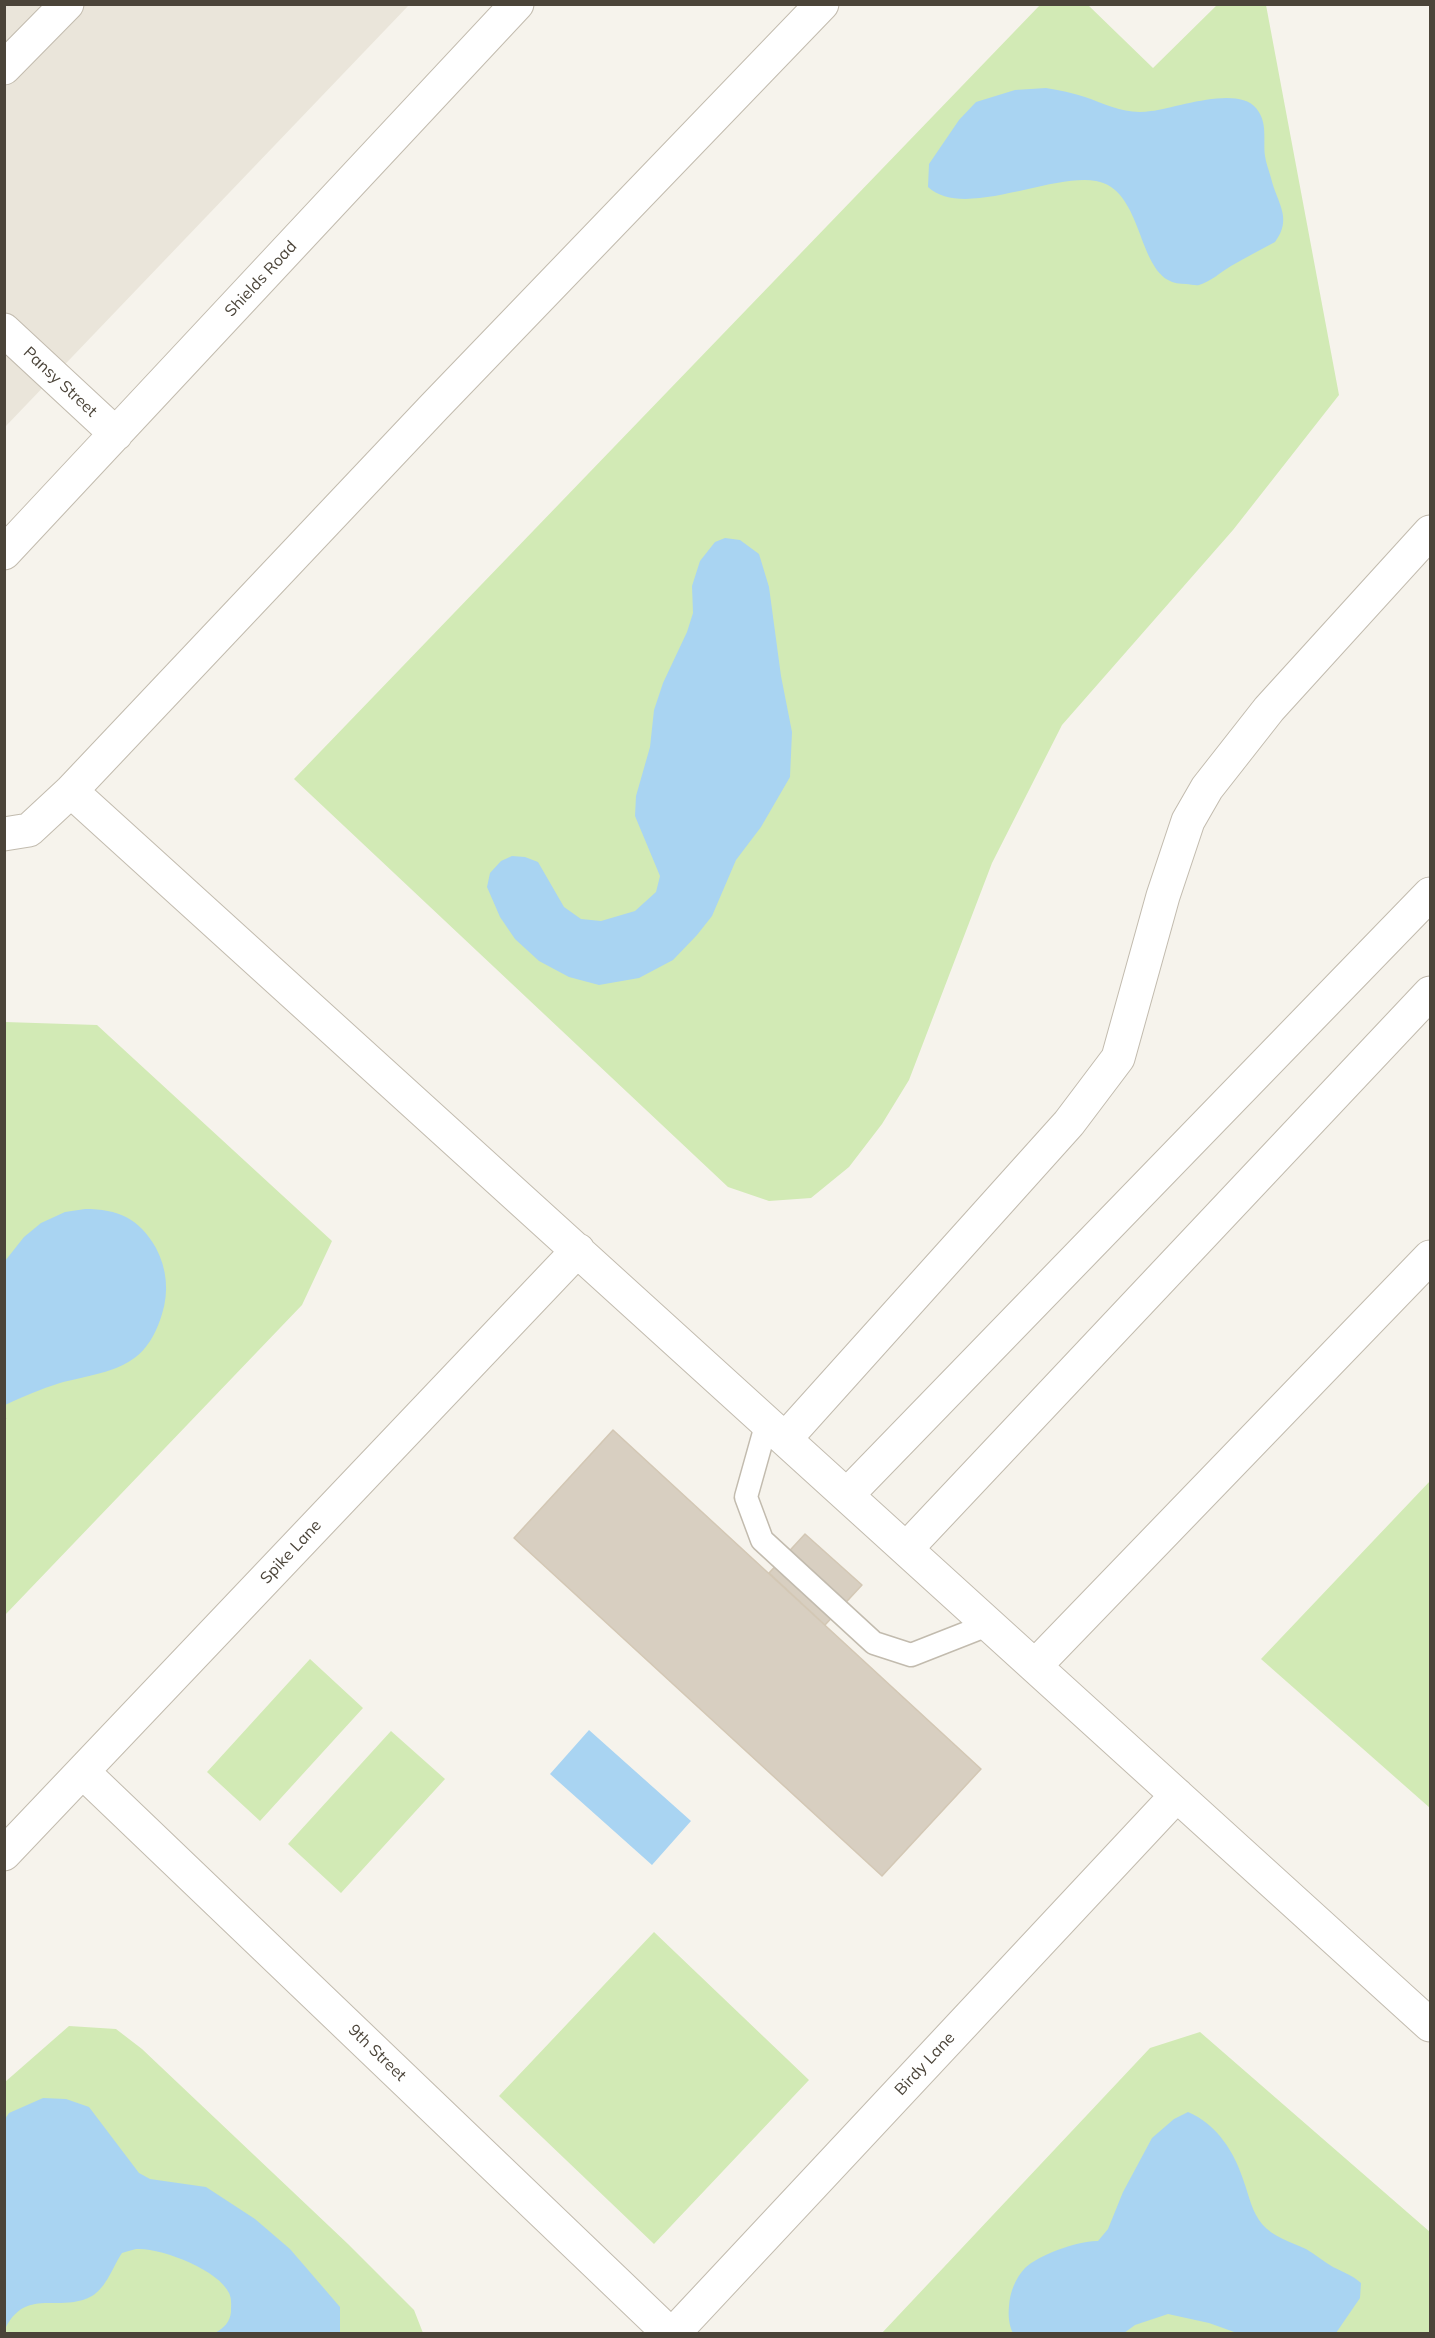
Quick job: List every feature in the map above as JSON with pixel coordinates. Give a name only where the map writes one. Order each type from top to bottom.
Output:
[{"type":"street","points":[[4,68],[67,4]]},
{"type":"street","name":"Shields Road","points":[[4,553],[517,4]]},
{"type":"street","points":[[4,834],[29,830],[71,791],[435,406],[822,4]]},
{"type":"street","name":"Pansy Street","points":[[4,330],[116,434]]},
{"type":"street","points":[[776,1430],[1069,1123],[1118,1058],[1163,896],[1188,821],[1207,788],[1269,709],[1431,532]]},
{"type":"street","points":[[71,791],[1431,2025]]},
{"type":"street","points":[[847,1495],[1431,894]]},
{"type":"street","points":[[906,1549],[1431,993]]},
{"type":"street","name":"Spike Lane","points":[[4,1854],[578,1250]]},
{"type":"street","points":[[1035,1666],[1431,1257]]},
{"type":"street","name":"9th Street","points":[[83,1772],[672,2334]]},
{"type":"street","name":"Birdy Lane","points":[[672,2334],[1177,1795]]},
{"type":"lane","points":[[776,1430],[746,1497],[762,1540],[874,1643],[911,1655],[990,1624]]},
{"type":"shaded area","points":[[5,5],[409,5],[5,427]]},
{"type":"green space","points":[[1040,5],[1088,5],[1153,68],[1217,5],[1266,5],[1339,395],[1233,530],[1062,725],[992,863],[909,1080],[882,1124],[849,1167],[811,1198],[769,1201],[728,1187],[294,779]]},
{"type":"green space","points":[[5,1022],[97,1025],[332,1241],[302,1305],[5,1615]]},
{"type":"green space","points":[[1430,1481],[1430,1808],[1261,1659]]},
{"type":"green space","points":[[310,1659],[363,1708],[260,1821],[207,1772]]},
{"type":"green space","points":[[391,1731],[445,1779],[341,1893],[288,1844]]},
{"type":"green space","points":[[654,1932],[809,2080],[654,2244],[499,2096]]},
{"type":"green space","points":[[69,2026],[116,2029],[142,2049],[348,2244],[414,2310],[423,2333],[5,2334],[5,2082]]},
{"type":"green space","points":[[1200,2032],[1430,2232],[1430,2333],[881,2334],[1150,2048]]},
{"type":"water","points":[[1046,88],[1076,94],[1117,109],[1133,112],[1151,111],[1221,98],[1247,101],[1256,108],[1262,119],[1265,159],[1282,210],[1283,225],[1275,242],[1203,284],[1179,284],[1168,280],[1158,271],[1122,197],[1111,187],[1096,181],[1077,180],[963,199],[943,196],[928,187],[929,164],[959,120],[976,102],[1015,90]]},
{"type":"water","points":[[725,538],[740,540],[759,554],[769,587],[781,676],[792,732],[790,777],[761,827],[736,860],[712,916],[673,960],[639,978],[599,985],[569,977],[539,961],[515,939],[500,917],[487,887],[490,873],[501,861],[512,856],[525,857],[538,862],[564,907],[581,919],[601,921],[635,911],[656,892],[660,876],[635,816],[636,796],[650,747],[654,710],[693,613],[692,586],[700,561],[715,542]]},
{"type":"water","points":[[85,1209],[108,1211],[127,1217],[142,1229],[156,1248],[165,1272],[166,1289],[162,1314],[155,1333],[146,1347],[123,1365],[53,1385],[5,1405],[5,1261],[24,1237],[41,1223],[65,1212]]},
{"type":"water","points":[[589,1730],[691,1821],[652,1865],[550,1774]]},
{"type":"water","points":[[43,2098],[66,2099],[89,2107],[139,2173],[150,2179],[206,2187],[255,2219],[290,2249],[340,2307],[339,2334],[215,2333],[226,2324],[231,2312],[230,2295],[223,2284],[202,2268],[173,2256],[146,2249],[122,2253],[106,2282],[92,2296],[67,2303],[33,2304],[13,2316],[5,2329],[5,2119],[9,2113]]},
{"type":"water","points":[[1188,2112],[1208,2124],[1230,2150],[1251,2204],[1266,2229],[1306,2249],[1361,2283],[1360,2298],[1336,2333],[1237,2333],[1209,2323],[1168,2314],[1135,2325],[1124,2333],[1013,2333],[1009,2320],[1010,2301],[1021,2272],[1031,2263],[1049,2253],[1081,2243],[1098,2241],[1108,2229],[1123,2192],[1152,2138],[1174,2119]]},
{"type":"building","points":[[613,1430],[981,1769],[882,1876],[514,1538]]},
{"type":"building","points":[[805,1534],[862,1585],[825,1625],[769,1573]]}]
